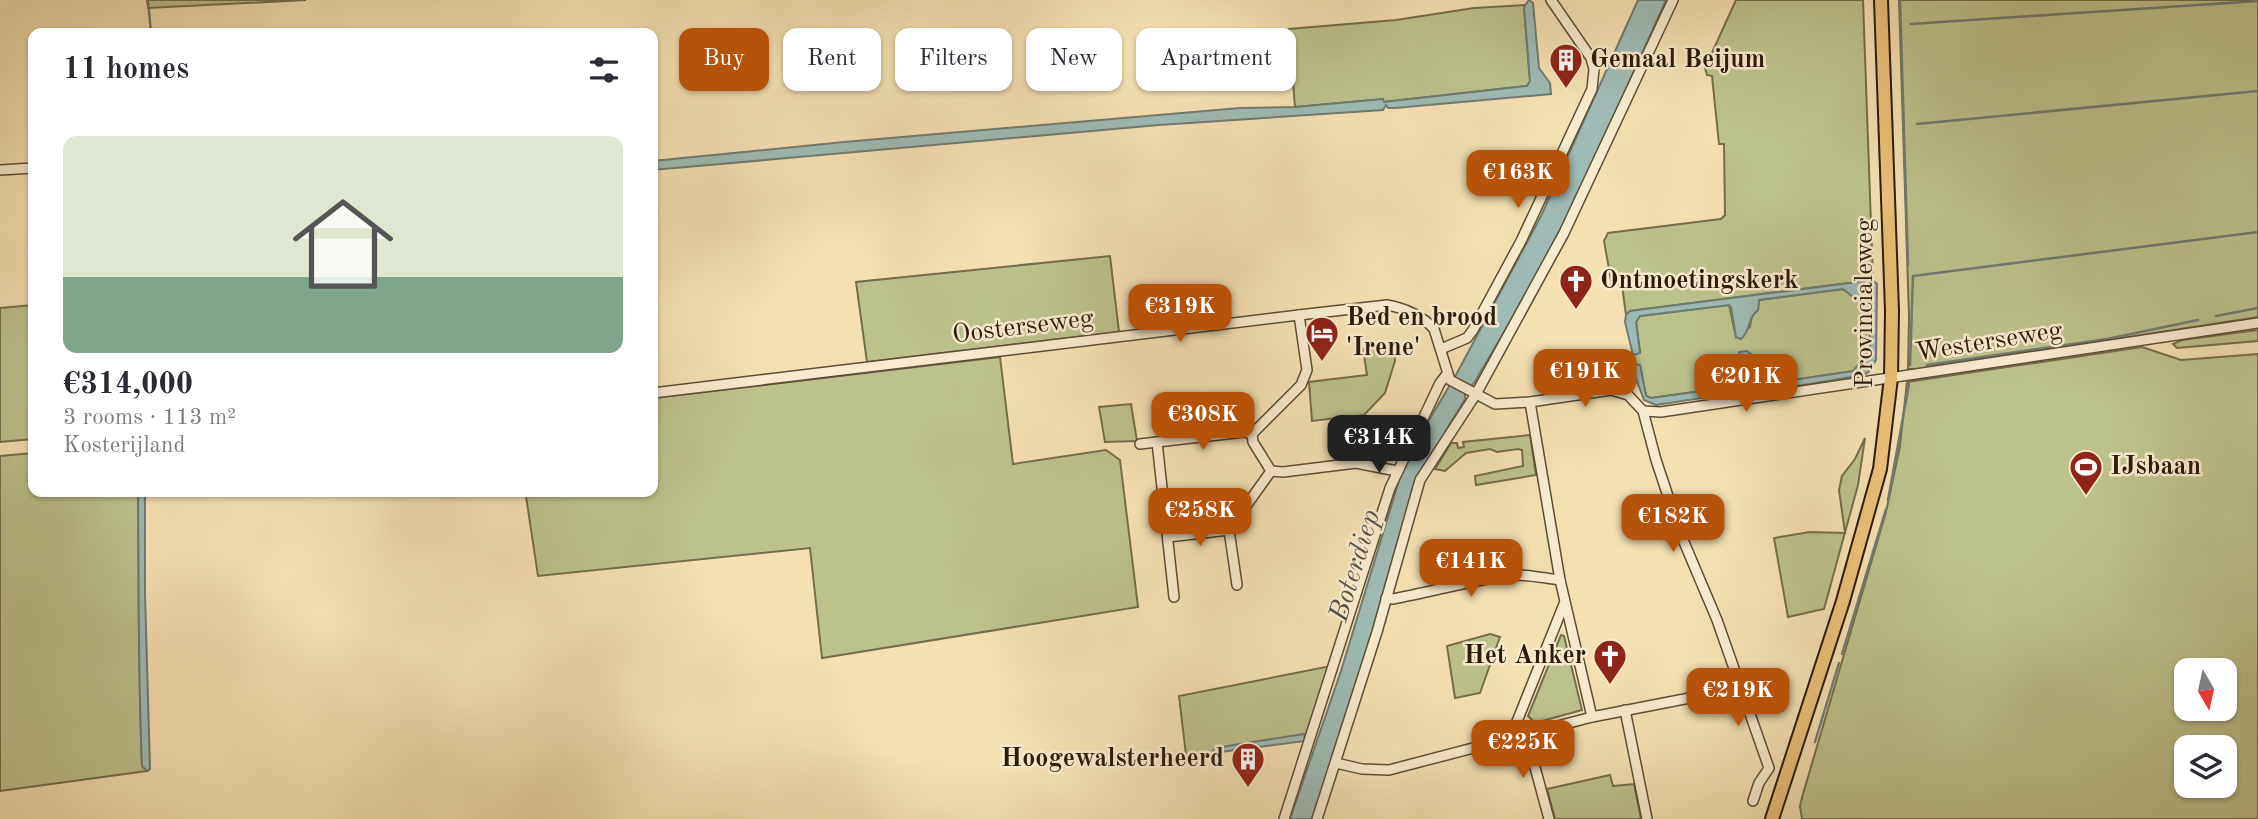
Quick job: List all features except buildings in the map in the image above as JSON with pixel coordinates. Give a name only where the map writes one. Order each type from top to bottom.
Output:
[{"type":"main road","name":"Provincialeweg","points":[[1772,819],[1843,601],[1880,469],[1891,378],[1892,311],[1881,0]]},
{"type":"street","points":[[1441,349],[1467,338],[1473,330],[1521,241],[1594,79],[1594,69],[1587,50],[1551,0]]},
{"type":"street","points":[[1317,819],[1387,598],[1420,481],[1474,393],[1570,221],[1673,0]]},
{"type":"street","points":[[0,170],[28,168]]},
{"type":"street","name":"Oosterseweg","points":[[658,392],[1387,305],[1401,307],[1434,329],[1448,377]]},
{"type":"street","points":[[1252,435],[1301,385],[1304,378],[1307,370],[1299,315]]},
{"type":"street","name":"Westerseweg","points":[[1643,411],[1661,412],[2258,323]]},
{"type":"street","points":[[1284,819],[1397,471],[1440,383],[1448,377],[1495,404],[1530,402],[1611,390],[1628,395],[1643,411],[1681,534],[1717,620],[1769,768],[1759,783],[1753,802]]},
{"type":"street","points":[[1530,402],[1560,580],[1592,717]]},
{"type":"street","points":[[1140,444],[1244,432],[1252,435]]},
{"type":"street","points":[[1252,435],[1270,471]]},
{"type":"street","points":[[1157,442],[1174,597]]},
{"type":"street","points":[[1270,471],[1283,472],[1356,463],[1397,471]]},
{"type":"street","points":[[1237,585],[1229,530],[1270,471]]},
{"type":"street","points":[[1168,537],[1229,530]]},
{"type":"street","points":[[1387,598],[1437,591],[1506,576],[1560,580]]},
{"type":"street","points":[[1510,738],[1565,603]]},
{"type":"street","points":[[1336,763],[1362,769],[1389,770],[1592,717],[1741,688]]},
{"type":"street","points":[[1625,710],[1647,819]]},
{"type":"street","points":[[1526,734],[1549,819]]},
{"type":"green space","points":[[147,0],[306,0],[148,8]]},
{"type":"green space","points":[[1736,0],[1863,0],[1873,280],[1630,311],[1626,315],[1622,285],[1612,286],[1604,241],[1608,233],[1721,219],[1725,215],[1724,144],[1719,144],[1712,76],[1707,75],[1705,68]]},
{"type":"green space","points":[[1899,0],[2258,0],[2258,317],[1923,369],[1908,369],[1909,317]]},
{"type":"green space","points":[[1525,5],[1530,81],[1527,86],[1383,102],[1383,99],[1295,107],[1296,28],[1396,20],[1474,8]]},
{"type":"green space","points":[[1110,256],[1119,332],[867,362],[856,282]]},
{"type":"green space","points":[[1843,289],[1871,313],[1870,351],[1855,371],[1771,383],[1768,380],[1767,366],[1754,358],[1742,385],[1651,398],[1646,396],[1640,365],[1635,365],[1633,355],[1640,352],[1636,322],[1640,316],[1729,305],[1736,337],[1750,327],[1752,315],[1758,310],[1759,300]]},
{"type":"green space","points":[[28,305],[28,439],[0,442],[0,308]]},
{"type":"green space","points":[[2258,330],[2258,341],[2177,348],[2173,344],[2182,340]]},
{"type":"green space","points":[[1394,346],[1395,361],[1385,393],[1364,415],[1312,421],[1309,382],[1367,375],[1363,349]]},
{"type":"green space","points":[[2142,347],[2181,360],[2258,354],[2258,819],[1802,819],[1800,806],[1803,794],[1886,512],[1900,446],[1907,382]]},
{"type":"green space","points":[[1000,357],[1013,464],[1106,450],[1120,460],[1138,607],[822,658],[810,548],[538,576],[526,497],[658,497],[658,397]]},
{"type":"green space","points":[[1131,404],[1137,441],[1105,442],[1099,407]]},
{"type":"green space","points":[[1530,435],[1536,475],[1476,485],[1475,476],[1523,466],[1522,450],[1518,449],[1497,452],[1490,449],[1466,453],[1445,471],[1435,469],[1451,443],[1457,443],[1458,448],[1464,447],[1463,442]]},
{"type":"green space","points":[[1865,438],[1858,485],[1845,533],[1839,490],[1842,476],[1855,459]]},
{"type":"green space","points":[[28,453],[28,497],[138,497],[142,766],[147,771],[0,791],[0,456]]},
{"type":"green space","points":[[1810,532],[1845,533],[1824,609],[1788,617],[1774,538]]},
{"type":"green space","points":[[1490,634],[1500,637],[1480,693],[1455,698],[1447,646]]},
{"type":"green space","points":[[1561,635],[1564,636],[1582,710],[1535,723],[1528,716]]},
{"type":"green space","points":[[1331,666],[1308,738],[1215,748],[1213,753],[1186,755],[1179,696]]},
{"type":"green space","points":[[1610,775],[1613,786],[1634,784],[1641,819],[1555,819],[1547,789]]},
{"type":"water","points":[[1529,0],[1533,3],[1539,68],[1550,83],[1551,94],[1395,108],[1388,108],[1386,105],[1383,110],[1159,125],[658,170],[658,161],[844,142],[1240,108],[1295,107],[1383,99],[1384,102],[1527,86],[1530,81],[1524,7]]},
{"type":"water","points":[[1638,0],[1666,0],[1583,185],[1535,280],[1474,383],[1465,393],[1465,399],[1426,464],[1394,556],[1368,648],[1312,819],[1290,819],[1341,671],[1405,461],[1457,373],[1541,216]]},
{"type":"water","points":[[1873,280],[1877,284],[1876,360],[1870,371],[1863,375],[1791,387],[1781,386],[1779,382],[1853,371],[1870,351],[1870,310],[1843,289],[1759,300],[1758,310],[1741,339],[1736,337],[1729,305],[1640,316],[1636,322],[1640,353],[1633,355],[1625,322],[1630,311]]},
{"type":"water","points":[[1747,351],[1767,366],[1771,385],[1769,389],[1656,405],[1644,400],[1632,368],[1636,364],[1640,365],[1646,396],[1651,398],[1738,386],[1743,382],[1739,352]]},
{"type":"water","points":[[138,497],[145,497],[150,769],[147,771],[142,766]]},
{"type":"water","points":[[1304,734],[1305,741],[1213,753],[1215,748]]},
{"type":"waterway","points":[[148,0],[151,28]]},
{"type":"waterway","points":[[1900,0],[1908,265]]},
{"type":"waterway","points":[[1911,24],[2258,1]]},
{"type":"waterway","points":[[1917,124],[2258,91]]},
{"type":"waterway","points":[[1910,365],[1913,276],[2258,232]]},
{"type":"waterway","points":[[2216,316],[2258,308]]},
{"type":"waterway","points":[[1927,365],[2107,339],[2198,320]]},
{"type":"waterway","points":[[1888,500],[1909,384]]},
{"type":"waterway","points":[[1842,654],[1886,509]]},
{"type":"waterway","points":[[1815,742],[1839,663]]},
{"type":"place","name":"Gemaal Beijum","points":[[1566,90]]},
{"type":"place","name":"Ontmoetingskerk","points":[[1576,311]]},
{"type":"place","name":"Bed en brood 'Irene'","points":[[1322,363]]},
{"type":"place","name":"IJsbaan","points":[[2086,497]]},
{"type":"place","name":"Het Anker","points":[[1610,686]]},
{"type":"place","name":"Hoogewalsterheerd","points":[[1248,789]]},
{"type":"water label","name":"Boterdiep","points":[[1356,566]]}]
